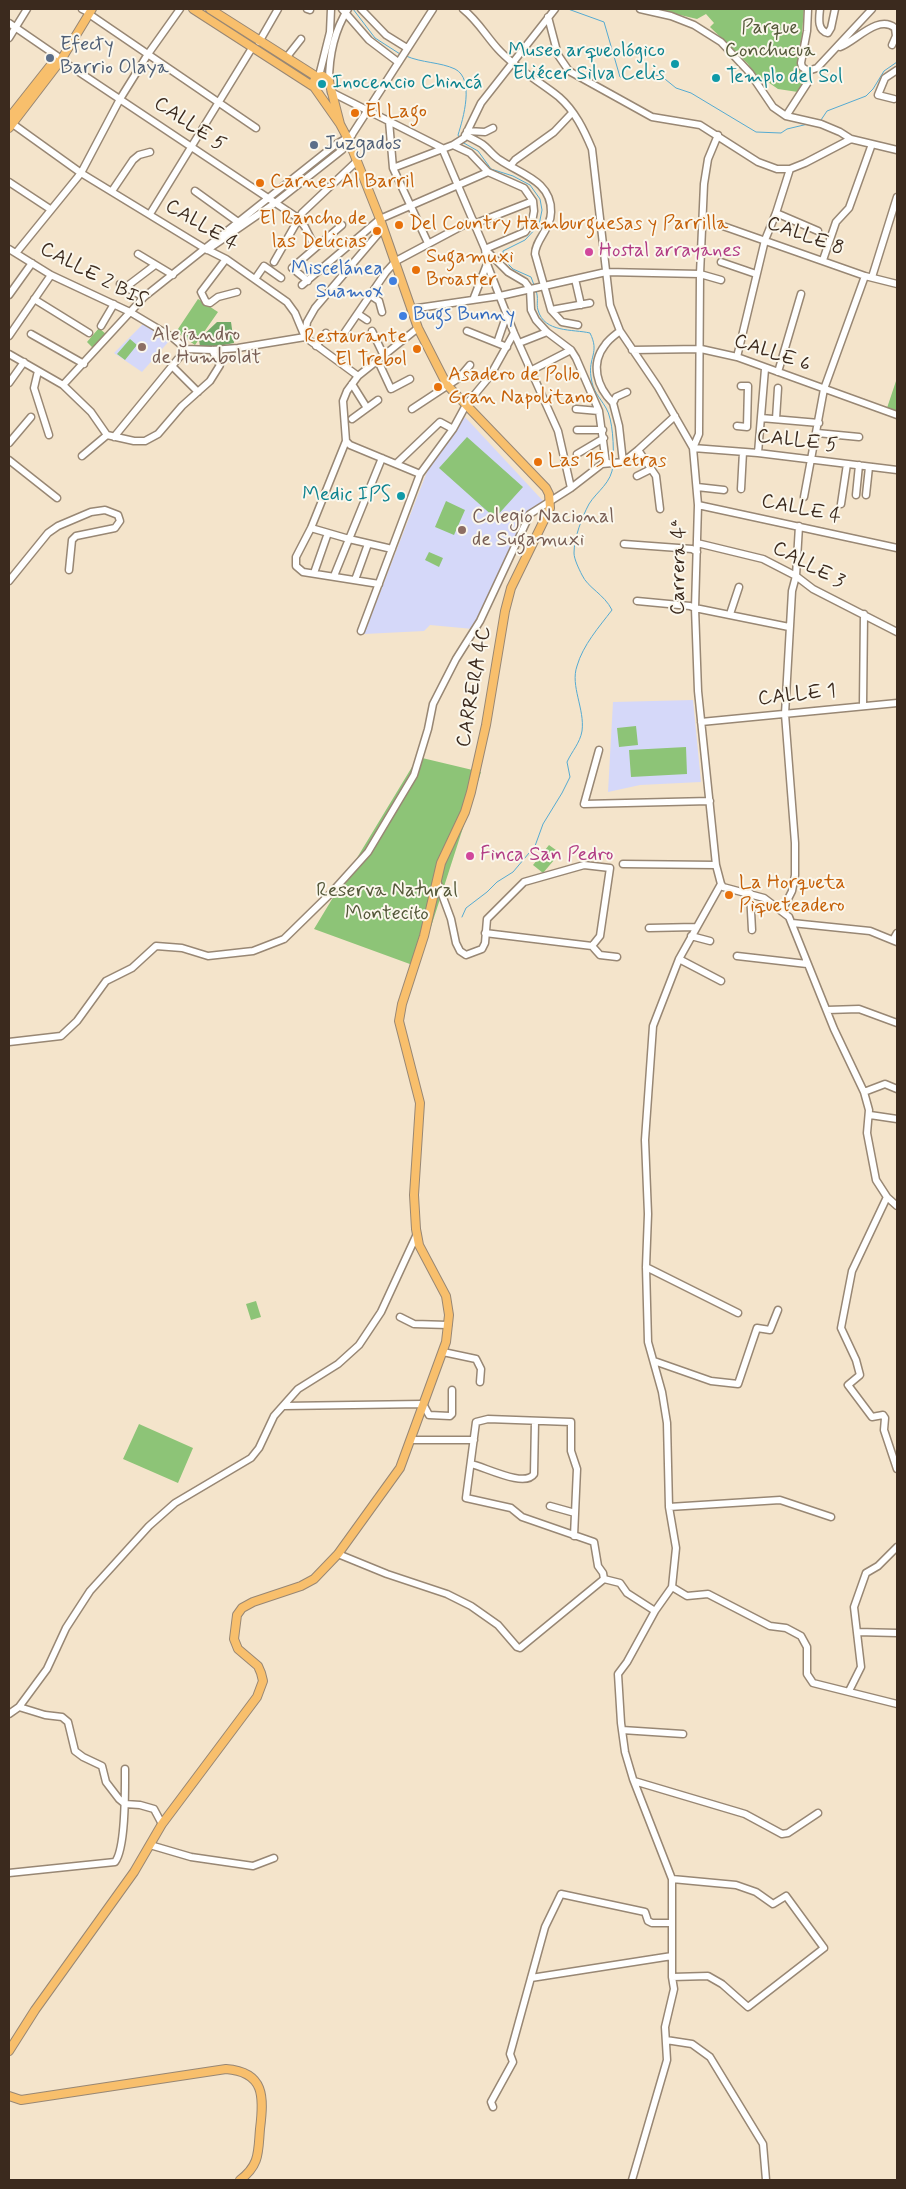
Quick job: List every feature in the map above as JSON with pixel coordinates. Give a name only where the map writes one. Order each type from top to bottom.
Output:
[{"type":"main road","points":[[193,9],[315,88],[325,91],[329,83]]},
{"type":"main road","points":[[210,9],[259,42],[318,77],[325,76],[329,83],[340,124]]},
{"type":"main road","points":[[10,123],[59,58],[87,10]]},
{"type":"main road","points":[[318,77],[314,81],[315,88],[349,137],[396,261],[418,328],[447,385],[546,488],[551,502]]},
{"type":"main road","name":"CARRERA 4C","points":[[162,1824],[258,1698],[263,1681],[258,1666],[238,1649],[234,1639],[236,1615],[242,1608],[253,1602],[301,1586],[314,1579],[338,1554],[400,1468],[443,1352],[449,1315],[446,1296],[419,1245],[417,1234],[414,1195],[420,1103],[399,1020],[402,1004],[424,936],[441,863],[465,812],[471,792],[486,724],[505,611],[511,588],[522,562],[549,513],[551,502]]},
{"type":"main road","points":[[9,2051],[35,2010],[134,1872],[162,1824]]},
{"type":"main road","points":[[9,2096],[22,2100],[226,2070],[241,2070],[254,2081],[261,2092],[263,2105],[257,2160],[248,2174],[240,2180]]},
{"type":"street","points":[[9,38],[27,9]]},
{"type":"street","points":[[16,253],[50,209],[82,173],[120,99],[148,54],[180,9]]},
{"type":"street","points":[[259,42],[278,9]]},
{"type":"street","points":[[318,77],[330,32],[330,9]]},
{"type":"street","points":[[361,9],[386,35],[406,49]]},
{"type":"street","points":[[204,250],[272,200],[349,137],[433,9]]},
{"type":"street","points":[[463,9],[477,20],[498,50],[513,63]]},
{"type":"street","points":[[461,138],[481,102],[555,9]]},
{"type":"street","points":[[640,9],[672,16],[721,42],[750,73],[773,107],[786,116],[818,123],[851,139],[897,150]]},
{"type":"street","points":[[808,9],[808,31],[801,63],[802,67],[808,72]]},
{"type":"street","points":[[820,9],[820,27],[825,33],[828,33],[836,9]]},
{"type":"street","points":[[808,72],[817,68],[872,9]]},
{"type":"street","points":[[87,10],[256,128]]},
{"type":"street","points":[[329,83],[331,52],[336,32],[346,10],[369,40],[399,60]]},
{"type":"street","points":[[548,17],[558,55],[569,71],[652,117],[700,125],[758,162],[777,169],[790,168],[805,163],[851,139]]},
{"type":"street","name":"CALLE 5","points":[[9,23],[298,218]]},
{"type":"street","points":[[836,49],[849,44],[879,24],[890,24],[895,28],[896,36],[892,44]]},
{"type":"street","points":[[286,58],[301,39]]},
{"type":"street","points":[[150,214],[252,48]]},
{"type":"street","name":"Carrera 4ª","points":[[513,63],[560,98],[584,129],[592,149],[610,306],[620,331],[658,387],[693,448],[698,505],[695,608],[700,722],[716,865],[721,884]]},
{"type":"street","points":[[896,71],[885,78],[879,96],[896,100]]},
{"type":"street","points":[[786,116],[808,82],[808,72]]},
{"type":"street","points":[[331,92],[442,148],[485,249],[487,264],[514,333],[558,431],[571,488]]},
{"type":"street","points":[[511,165],[554,132],[572,113]]},
{"type":"street","points":[[389,121],[393,168],[428,244]]},
{"type":"street","name":"CALLE 4","points":[[10,123],[82,173],[150,214],[204,250],[226,259],[287,302],[295,313],[305,337],[358,376]]},
{"type":"street","points":[[393,168],[461,138],[493,128]]},
{"type":"street","points":[[693,448],[699,434],[700,274],[704,184],[708,158],[718,135]]},
{"type":"street","points":[[461,138],[482,144],[500,160],[533,177],[550,197],[551,213],[545,233],[535,247],[537,288],[531,310],[547,332],[571,350],[599,411],[603,434],[614,462]]},
{"type":"street","points":[[461,138],[470,153],[488,172],[520,186],[530,195],[533,201],[532,222],[524,232],[485,249]]},
{"type":"street","points":[[823,260],[836,222],[849,208],[864,172],[872,144]]},
{"type":"street","points":[[112,191],[133,160],[139,155],[150,152]]},
{"type":"street","points":[[274,262],[298,218],[357,161]]},
{"type":"street","points":[[737,358],[765,240],[776,213],[790,168]]},
{"type":"street","points":[[342,225],[292,268],[305,283],[354,239],[380,219],[488,172]]},
{"type":"street","points":[[9,182],[50,209]]},
{"type":"street","points":[[195,191],[238,222]]},
{"type":"street","points":[[804,497],[824,389],[897,197]]},
{"type":"street","points":[[63,386],[144,297],[238,222],[272,200]]},
{"type":"street","points":[[345,332],[386,272],[396,261],[474,222],[533,201]]},
{"type":"street","points":[[776,213],[818,231]]},
{"type":"street","points":[[298,218],[315,247]]},
{"type":"street","name":"CALLE 8","points":[[703,219],[868,276],[897,284]]},
{"type":"street","points":[[82,456],[111,436],[186,349],[238,348],[305,337],[306,322],[315,308],[383,228]]},
{"type":"street","points":[[495,246],[495,257]]},
{"type":"street","name":"CALLE 2 BIS","points":[[9,249],[51,275],[130,312],[186,349]]},
{"type":"street","points":[[485,249],[508,272],[537,288],[551,310],[562,322],[578,325]]},
{"type":"street","points":[[138,254],[173,275]]},
{"type":"street","points":[[226,259],[201,292],[206,302],[210,303],[218,297],[237,292]]},
{"type":"street","points":[[722,262],[756,274]]},
{"type":"street","points":[[9,295],[32,263]]},
{"type":"street","points":[[144,297],[123,285],[155,264]]},
{"type":"street","points":[[473,300],[487,264]]},
{"type":"street","points":[[255,279],[264,266],[281,278]]},
{"type":"street","points":[[411,309],[500,296],[606,272],[700,274],[721,280]]},
{"type":"street","points":[[9,336],[51,275]]},
{"type":"street","points":[[575,279],[581,305]]},
{"type":"street","points":[[778,372],[801,294]]},
{"type":"street","points":[[370,295],[379,301],[382,312]]},
{"type":"street","points":[[34,299],[90,333]]},
{"type":"street","points":[[551,310],[590,303]]},
{"type":"street","points":[[101,326],[114,304]]},
{"type":"street","points":[[358,314],[367,320]]},
{"type":"street","points":[[497,343],[507,314]]},
{"type":"street","points":[[379,584],[303,572],[296,566],[296,557],[311,528],[346,441],[343,401],[347,390],[358,376],[418,328]]},
{"type":"street","points":[[372,331],[384,356]]},
{"type":"street","points":[[467,331],[506,347]]},
{"type":"street","points":[[614,462],[619,426],[614,402],[603,392],[598,379],[598,361],[604,345],[620,331]]},
{"type":"street","points":[[519,343],[547,332]]},
{"type":"street","points":[[316,346],[326,333]]},
{"type":"street","points":[[361,631],[420,474],[453,429],[466,405],[490,376],[514,333]]},
{"type":"street","points":[[31,334],[84,364]]},
{"type":"street","name":"CALLE 6","points":[[632,350],[701,349],[737,358],[897,415]]},
{"type":"street","points":[[9,354],[63,386],[91,412],[111,436],[145,441],[158,434],[182,406],[210,381],[220,365],[212,350]]},
{"type":"street","points":[[532,370],[571,350]]},
{"type":"street","points":[[378,361],[391,389],[410,379]]},
{"type":"street","points":[[9,383],[24,362]]},
{"type":"street","points":[[412,409],[459,378],[470,365]]},
{"type":"street","points":[[172,366],[198,392]]},
{"type":"street","points":[[758,453],[765,369]]},
{"type":"street","points":[[38,371],[34,388],[49,435]]},
{"type":"street","points":[[352,384],[367,408]]},
{"type":"street","points":[[737,426],[746,427],[748,386],[741,386]]},
{"type":"street","points":[[776,419],[778,388]]},
{"type":"street","points":[[614,402],[616,397],[627,392]]},
{"type":"street","points":[[352,419],[378,400]]},
{"type":"street","points":[[748,406],[762,407]]},
{"type":"street","points":[[576,410],[599,411]]},
{"type":"street","points":[[9,1042],[61,1036],[77,1020],[106,981],[132,968],[156,946],[182,948],[208,956],[253,951],[284,939],[331,893],[368,852],[414,775],[428,729],[432,704],[456,659],[480,622],[530,514],[614,462],[638,450],[675,416]]},
{"type":"street","points":[[9,443],[31,417]]},
{"type":"street","points":[[761,418],[819,423]]},
{"type":"street","points":[[397,463],[440,422],[453,429]]},
{"type":"street","points":[[577,430],[603,434]]},
{"type":"street","points":[[817,433],[859,437]]},
{"type":"street","points":[[577,454],[603,434]]},
{"type":"street","points":[[346,441],[350,445],[420,474]]},
{"type":"street","name":"CALLE 5","points":[[693,448],[758,453],[897,470]]},
{"type":"street","points":[[638,450],[656,476],[660,509]]},
{"type":"street","points":[[741,489],[743,452]]},
{"type":"street","points":[[334,576],[382,458]]},
{"type":"street","points":[[9,460],[57,498]]},
{"type":"street","points":[[841,504],[847,464]]},
{"type":"street","points":[[856,495],[859,465]]},
{"type":"street","points":[[866,495],[869,466]]},
{"type":"street","points":[[637,476],[651,469]]},
{"type":"street","points":[[697,487],[724,490]]},
{"type":"street","name":"CALLE 4","points":[[698,505],[897,548]]},
{"type":"street","points":[[9,581],[48,533],[58,526],[91,512],[105,510],[118,515],[120,521],[115,528],[76,536],[72,540],[69,570]]},
{"type":"street","points":[[779,908],[786,903],[792,891],[794,875],[794,843],[784,714],[789,627],[800,526]]},
{"type":"street","points":[[311,528],[392,549]]},
{"type":"street","points":[[314,573],[328,533]]},
{"type":"street","name":"CALLE 3","points":[[697,543],[762,559],[796,576],[813,589],[897,632]]},
{"type":"street","points":[[355,580],[368,544]]},
{"type":"street","points":[[624,544],[692,549],[697,552]]},
{"type":"street","points":[[730,614],[739,588]]},
{"type":"street","points":[[637,601],[690,606],[789,627]]},
{"type":"street","points":[[863,705],[864,614]]},
{"type":"street","name":"CALLE 1","points":[[700,722],[897,703]]},
{"type":"street","points":[[599,750],[584,804],[710,801]]},
{"type":"street","points":[[623,864],[716,865]]},
{"type":"street","points":[[437,882],[451,919],[456,943],[460,951],[466,955],[482,949],[485,943],[487,919],[524,882],[584,865],[610,868],[600,936],[592,946]]},
{"type":"street","points":[[632,2180],[667,2060],[665,2027],[674,1989],[672,1977],[672,1879],[634,1781],[625,1752],[618,1702],[618,1674],[672,1588],[676,1548],[669,1507],[667,1423],[654,1361],[648,1342],[646,1267],[648,1214],[645,1140],[653,1026],[679,959],[721,884],[723,887],[764,898],[779,908],[792,923],[807,964],[864,1092],[870,1115],[868,1133],[876,1180],[887,1197],[897,1206]]},
{"type":"street","points":[[750,893],[752,930]]},
{"type":"street","points":[[792,923],[870,931],[895,941],[897,933]]},
{"type":"street","points":[[649,928],[696,927]]},
{"type":"street","points":[[485,933],[592,946],[600,954],[618,957]]},
{"type":"street","points":[[691,936],[710,941]]},
{"type":"street","points":[[737,956],[807,964]]},
{"type":"street","points":[[679,959],[721,981]]},
{"type":"street","points":[[827,1010],[859,1009],[897,1023]]},
{"type":"street","points":[[864,1092],[885,1084],[897,1089]]},
{"type":"street","points":[[870,1115],[897,1119]]},
{"type":"street","points":[[887,1197],[852,1271],[841,1328],[856,1360],[860,1375],[848,1385],[872,1417],[883,1415],[885,1418],[884,1430],[897,1469]]},
{"type":"street","points":[[9,1714],[19,1707],[47,1669],[66,1628],[90,1591],[149,1526],[175,1504],[251,1458],[259,1448],[274,1416],[298,1389],[338,1364],[359,1346],[381,1312],[417,1234]]},
{"type":"street","points":[[646,1267],[738,1313]]},
{"type":"street","points":[[654,1361],[711,1381],[738,1384],[757,1328],[770,1330],[778,1310]]},
{"type":"street","points":[[400,1317],[414,1324],[448,1325]]},
{"type":"street","points":[[443,1352],[476,1359],[481,1369],[480,1382]]},
{"type":"street","points":[[283,1406],[423,1404],[429,1415],[450,1416],[452,1414],[452,1390]]},
{"type":"street","points":[[574,1536],[577,1469],[571,1451],[571,1422],[488,1419],[476,1422],[466,1498],[511,1508],[522,1517],[574,1536],[594,1542],[598,1566],[604,1573],[604,1579]]},
{"type":"street","points":[[471,1464],[500,1474],[526,1480],[531,1478],[534,1474],[535,1421]]},
{"type":"street","points":[[411,1440],[474,1440]]},
{"type":"street","points":[[669,1507],[780,1500],[831,1517]]},
{"type":"street","points":[[550,1506],[575,1513]]},
{"type":"street","points":[[849,1691],[862,1667],[854,1607],[866,1573],[878,1566],[897,1547]]},
{"type":"street","points":[[338,1554],[464,1602],[498,1624],[517,1647],[520,1648],[604,1579]]},
{"type":"street","points":[[604,1579],[620,1582],[627,1592],[658,1608]]},
{"type":"street","points":[[672,1588],[687,1596],[708,1594],[770,1626],[786,1628],[801,1636],[807,1647],[807,1674],[812,1683],[897,1704]]},
{"type":"street","points":[[857,1632],[897,1633]]},
{"type":"street","points":[[19,1707],[45,1715],[62,1717],[68,1722],[75,1751],[102,1766],[106,1782],[125,1804],[140,1804],[154,1810],[162,1824]]},
{"type":"street","points":[[622,1730],[683,1734]]},
{"type":"street","points":[[9,1873],[115,1862],[120,1851],[125,1804],[125,1769]]},
{"type":"street","points":[[634,1781],[745,1814],[784,1834],[818,1813]]},
{"type":"street","points":[[150,1845],[192,1857],[253,1866],[274,1858]]},
{"type":"street","points":[[672,1879],[736,1885],[756,1892],[773,1904],[786,1896],[824,1948],[748,2007],[722,1984],[708,1976],[672,1977]]},
{"type":"street","points":[[493,2107],[491,2102],[493,2096],[514,2062],[510,2054],[531,1978],[546,1927],[562,1894],[645,1912],[648,1921],[652,1923],[672,1923]]},
{"type":"street","points":[[531,1978],[672,1956]]},
{"type":"street","points":[[666,2040],[692,2044],[710,2057],[763,2144],[766,2180]]},
{"type":"shaded area","name":"Alejandro de Humboldt","points":[[143,324],[170,340],[142,372],[114,353]]},
{"type":"shaded area","name":"Colegio Nacional de Sugamuxi","points":[[465,417],[545,503],[529,513],[473,629],[430,625],[424,631],[364,634],[428,469]]},
{"type":"shaded area","points":[[693,700],[701,782],[640,785],[608,792],[613,702]]},
{"type":"green space","name":"Parque Conchucua","points":[[655,9],[804,9],[799,70],[807,77],[798,92],[778,89],[765,80],[759,81],[748,64],[710,27],[714,23],[706,14],[697,19]]},
{"type":"green space","points":[[198,299],[218,312],[195,345],[176,332]]},
{"type":"green space","points":[[217,322],[231,322],[234,343],[214,347],[200,347],[199,339]]},
{"type":"green space","points":[[99,328],[107,335],[94,349],[87,342]]},
{"type":"green space","points":[[130,339],[137,345],[125,360],[117,354]]},
{"type":"green space","points":[[897,378],[897,412],[887,408]]},
{"type":"green space","points":[[467,437],[523,487],[495,518],[439,468]]},
{"type":"green space","points":[[446,501],[465,510],[454,535],[435,527]]},
{"type":"green space","points":[[429,552],[443,558],[439,567],[425,560]]},
{"type":"green space","points":[[636,726],[638,745],[619,747],[617,728]]},
{"type":"green space","points":[[686,747],[687,774],[631,777],[629,750]]},
{"type":"green space","name":"Reserva Natural Montecito","points":[[418,757],[481,772],[418,967],[314,929]]},
{"type":"green space","points":[[549,845],[560,853],[543,873],[533,865]]},
{"type":"green space","points":[[256,1301],[261,1317],[251,1320],[246,1304]]},
{"type":"green space","points":[[139,1424],[193,1448],[178,1483],[123,1459]]},
{"type":"waterway","points":[[353,9],[375,38],[400,54]]},
{"type":"waterway","points":[[568,9],[604,22],[620,77],[633,79],[660,75],[676,88],[691,93],[756,132],[781,133],[787,129],[808,124]]},
{"type":"waterway","points":[[406,56],[449,67],[461,74],[465,81],[466,100],[458,135],[460,139]]},
{"type":"waterway","points":[[821,120],[827,111],[866,96],[873,89],[884,71],[897,62]]},
{"type":"waterway","points":[[462,142],[478,151],[491,169],[513,176],[530,185],[540,199],[542,210],[539,225],[525,240],[503,251],[503,259],[513,269],[531,277],[534,285]]},
{"type":"waterway","points":[[536,291],[538,310],[546,323],[560,329],[590,333],[594,346],[591,377],[595,390],[606,408],[612,426],[613,461]]},
{"type":"waterway","points":[[462,917],[466,908],[497,882],[513,872],[535,846],[543,824],[570,777],[567,762],[578,743],[582,731],[582,714],[575,681],[577,666],[587,644],[612,610],[609,604],[585,580],[579,570],[574,555],[574,547],[586,509],[607,482],[613,465]]},
{"type":"place","name":"Efecty Barrio Olaya","points":[[50,58]]},
{"type":"place","name":"Museo arqueológico Eliécer Silva Celis","points":[[675,64]]},
{"type":"place","name":"Templo del Sol","points":[[716,78]]},
{"type":"place","name":"Inocencio Chincá","points":[[322,84]]},
{"type":"place","name":"El Lago","points":[[355,113]]},
{"type":"place","name":"Juzgados","points":[[314,145]]},
{"type":"place","name":"Carnes Al Barril","points":[[260,183]]},
{"type":"place","name":"Del Country Hamburguesas y Parrilla","points":[[399,225]]},
{"type":"place","name":"El Rancho de las Delicias","points":[[377,231]]},
{"type":"place","name":"Hostal arrayanes","points":[[589,252]]},
{"type":"place","name":"Sugamuxi Broaster","points":[[416,270]]},
{"type":"place","name":"Miscelánea Suamox","points":[[393,281]]},
{"type":"place","name":"Bugs Bunny","points":[[403,316]]},
{"type":"place","name":"Alejandro de Humboldt","points":[[142,347]]},
{"type":"place","name":"Restaurante El Trebol","points":[[417,349]]},
{"type":"place","name":"Asadero de Pollo Gran Napolitano","points":[[438,387]]},
{"type":"place","name":"Las 15 Letras","points":[[538,462]]},
{"type":"place","name":"Medic IPS","points":[[401,496]]},
{"type":"place","name":"Colegio Nacional de Sugamuxi","points":[[462,530]]},
{"type":"place","name":"Finca San Pedro","points":[[470,856]]},
{"type":"place","name":"La Horqueta Piqueteadero","points":[[729,895]]}]
